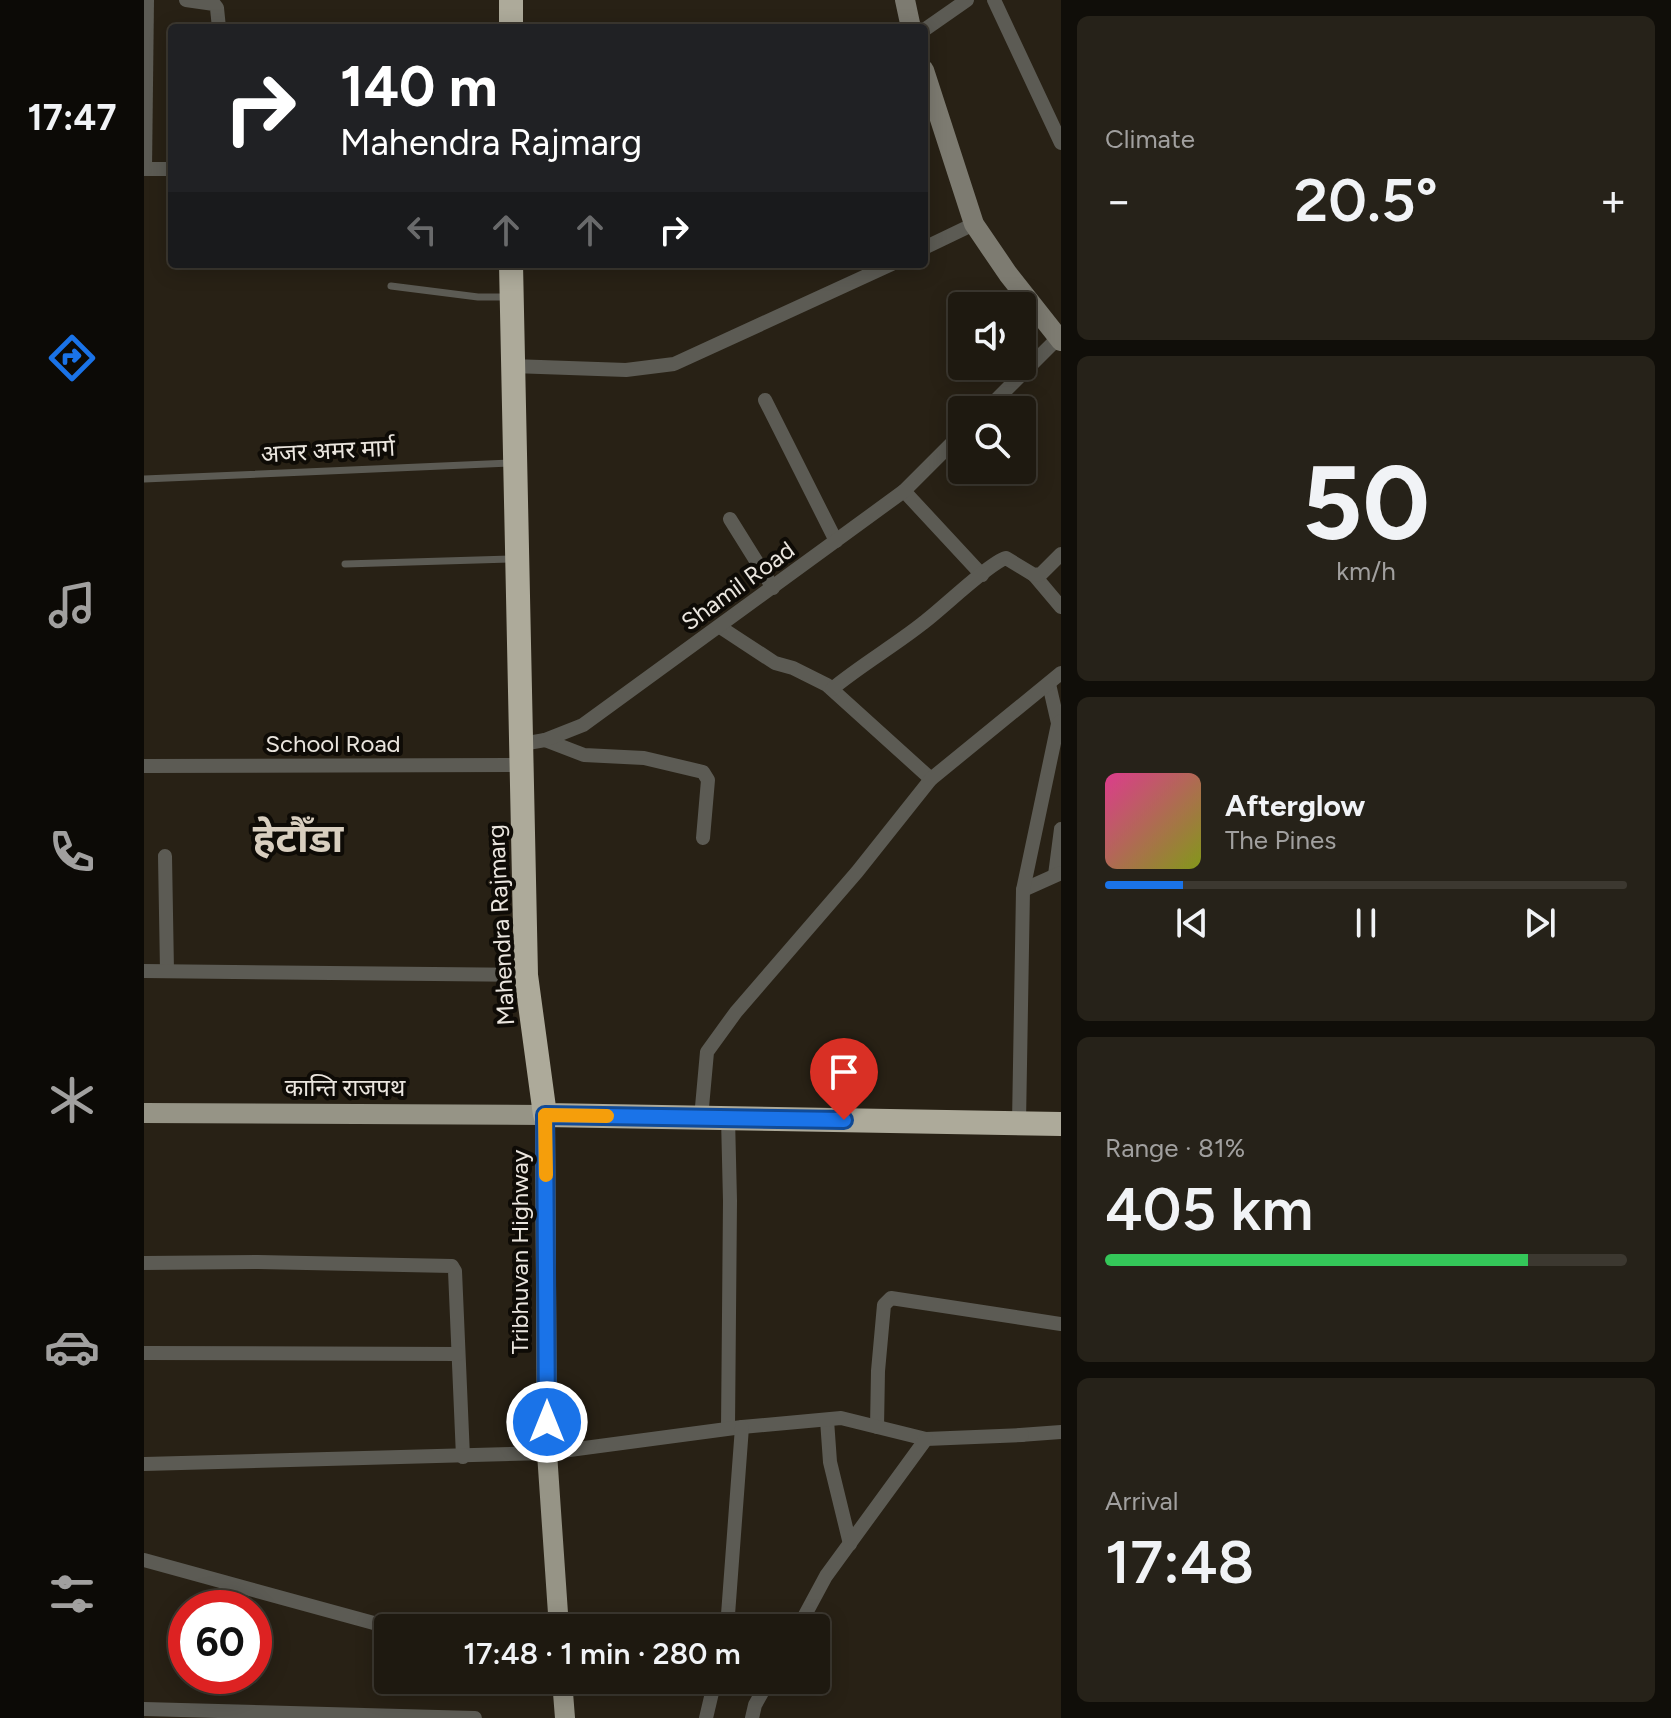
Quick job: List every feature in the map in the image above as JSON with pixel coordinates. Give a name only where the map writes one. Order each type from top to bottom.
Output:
[{"type":"highway","points":[[511,0],[511,24]]},
{"type":"highway","name":"Mahendra Rajmarg","points":[[511,268],[517,559],[529,750],[526,975],[545,1115]]},
{"type":"highway","points":[[545,1115],[1061,1124]]},
{"type":"main road","name":"कान्ति राजपथ","points":[[144,1113],[545,1115]]},
{"type":"main road","name":"Tribhuvan Highway","points":[[545,1115],[547,1453],[558,1614]]},
{"type":"main road","points":[[563,1694],[565,1718]]},
{"type":"street","points":[[147,0],[145,169],[168,169]]},
{"type":"street","points":[[186,0],[214,4],[219,24]]},
{"type":"street","points":[[905,0],[910,24]]},
{"type":"street","points":[[928,27],[967,0]]},
{"type":"street","points":[[994,0],[1061,143]]},
{"type":"street","points":[[928,82],[974,224],[1008,274],[1060,338],[1000,396]]},
{"type":"street","points":[[928,246],[974,224]]},
{"type":"street","points":[[512,366],[626,370],[674,364],[883,268]]},
{"type":"street","points":[[765,400],[836,541]]},
{"type":"street","name":"Shamil Road","points":[[529,750],[583,725],[720,627],[904,491],[948,447]]},
{"type":"street","points":[[904,491],[982,575]]},
{"type":"street","points":[[730,519],[773,588]]},
{"type":"street","points":[[1034,575],[1041,574],[1061,554]]},
{"type":"street","points":[[832,689],[920,626],[995,561],[1006,558],[1034,575],[1061,607]]},
{"type":"street","points":[[720,627],[775,663],[793,668],[832,689],[931,779]]},
{"type":"street","points":[[701,1118],[707,1052],[713,1041],[857,872],[931,779],[1061,673]]},
{"type":"street","points":[[1019,1123],[1023,890],[1060,727],[1049,684]]},
{"type":"street","points":[[529,750],[644,758],[703,772],[708,780],[708,791],[703,838]]},
{"type":"street","name":"School Road","points":[[144,766],[529,750]]},
{"type":"street","points":[[1023,890],[1058,874],[1061,829]]},
{"type":"street","points":[[165,856],[167,971]]},
{"type":"street","points":[[144,971],[526,975]]},
{"type":"street","points":[[728,1118],[735,1428],[728,1614]]},
{"type":"street","points":[[144,1263],[452,1266],[455,1271],[463,1457]]},
{"type":"street","points":[[877,1427],[884,1305],[891,1298],[1061,1324]]},
{"type":"street","points":[[144,1353],[458,1354]]},
{"type":"street","points":[[144,1464],[547,1453],[735,1428],[841,1418],[926,1439],[1061,1432]]},
{"type":"street","points":[[827,1420],[830,1462],[850,1544]]},
{"type":"street","points":[[806,1614],[826,1576],[926,1439]]},
{"type":"street","points":[[144,1560],[374,1623]]},
{"type":"street","points":[[706,1718],[712,1694]]},
{"type":"street","points":[[752,1718],[761,1694]]},
{"type":"street","points":[[144,1709],[475,1718]]},
{"type":"lane","points":[[391,286],[465,296],[511,297]]},
{"type":"lane","name":"अजर अमर मार्ग","points":[[144,479],[514,463]]},
{"type":"lane","points":[[345,564],[517,559]]},
{"type":"slow traffic","points":[[546,1175],[545,1115],[607,1116]]},
{"type":"district","name":"हेटौँडा","points":[[298,838]]},
{"type":"route","points":[[547,1422],[545,1115],[844,1120]]}]
